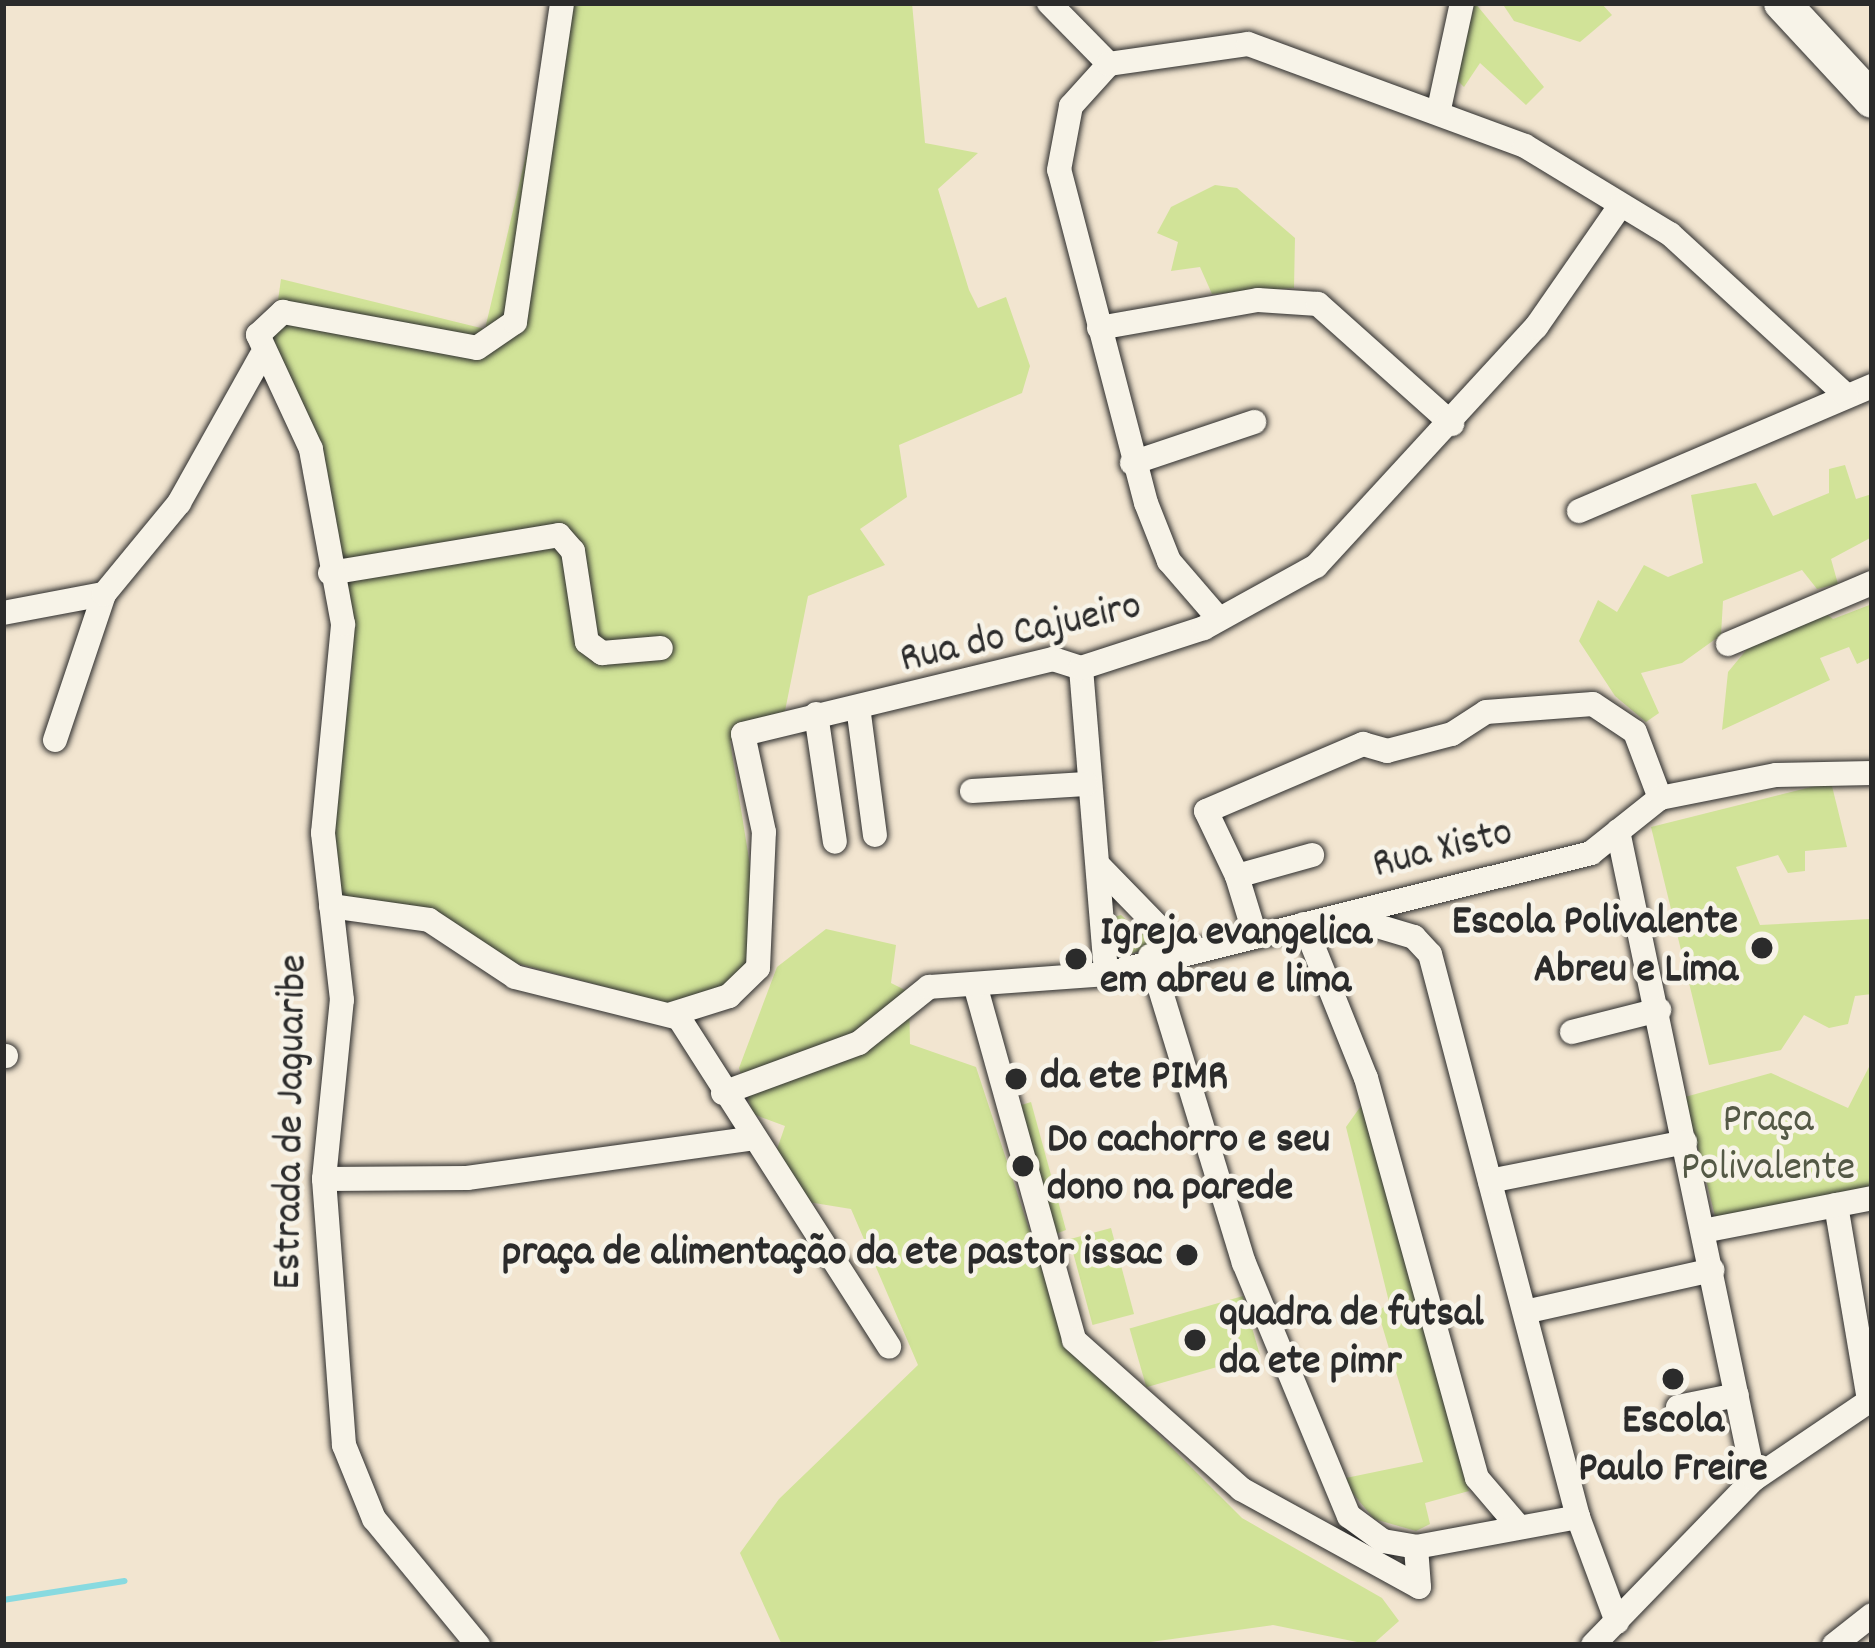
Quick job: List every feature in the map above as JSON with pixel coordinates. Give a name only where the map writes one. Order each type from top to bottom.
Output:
[{"type":"highway","points":[[1782,3],[1872,100]]},
{"type":"street","points":[[55,740],[104,594],[179,503],[262,356],[262,323],[283,312],[477,348],[515,322],[562,3]]},
{"type":"street","points":[[1049,3],[1109,64]]},
{"type":"street","points":[[1439,109],[1462,3]]},
{"type":"street","points":[[1219,619],[1169,560],[1132,463],[1057,145],[1070,106],[1109,64],[1248,44],[1439,109],[1670,234],[1846,395]]},
{"type":"street","name":"Rua do Cajueiro","points":[[672,1014],[755,977],[764,832],[739,742],[816,714],[860,714],[1053,659],[1082,668],[1219,619],[1316,566],[1453,424],[1620,206]]},
{"type":"street","points":[[1099,328],[1258,300],[1318,304],[1453,424]]},
{"type":"street","name":"Estrada de Jaguaribe","points":[[262,356],[310,449],[344,667],[323,833],[342,1000],[324,1179],[354,1485],[478,1645]]},
{"type":"street","points":[[1579,511],[1872,386]]},
{"type":"street","points":[[1132,463],[1254,422]]},
{"type":"street","points":[[330,573],[559,535],[573,551],[586,642],[602,653],[661,648]]},
{"type":"street","points":[[1728,644],[1872,583]]},
{"type":"street","points":[[3,614],[104,594]]},
{"type":"street","points":[[1082,668],[1086,784],[1106,974]]},
{"type":"street","points":[[1255,935],[1237,876],[1206,811],[1363,744],[1387,751],[1452,734],[1486,712],[1593,704],[1635,733],[1660,797]]},
{"type":"street","points":[[816,714],[835,842]]},
{"type":"street","points":[[860,714],[875,835]]},
{"type":"street","points":[[1754,1479],[1659,1010],[1610,840],[1660,797],[1776,775],[1872,773]]},
{"type":"street","points":[[972,791],[1086,784]]},
{"type":"street","name":"Rua Xisto","points":[[1345,916],[1610,840]]},
{"type":"street","points":[[1237,876],[1312,855]]},
{"type":"street","points":[[1094,857],[1116,896],[1181,950]]},
{"type":"street","points":[[331,906],[429,920],[515,977],[672,1014],[749,1139],[889,1347]]},
{"type":"street","points":[[723,1093],[860,1043],[929,988],[984,989],[1106,974],[1150,956],[1345,916]]},
{"type":"street","name":"Rua Xisto","points":[[1345,916],[1425,944],[1490,1181]]},
{"type":"street","points":[[1304,924],[1366,1078],[1472,1461],[1518,1526]]},
{"type":"street","points":[[1150,956],[1244,1263],[1340,1501],[1363,1530],[1416,1547],[1578,1517]]},
{"type":"street","points":[[984,989],[1074,1340],[1240,1489],[1420,1587],[1416,1547]]},
{"type":"street","points":[[1572,1032],[1659,1010]]},
{"type":"street","points":[[324,1179],[467,1178],[749,1139]]},
{"type":"street","points":[[1617,1622],[1578,1517],[1529,1311],[1490,1181],[1685,1142]]},
{"type":"street","points":[[1703,1231],[1872,1198]]},
{"type":"street","points":[[1593,1645],[1754,1479],[1870,1400],[1836,1205]]},
{"type":"street","points":[[1529,1311],[1712,1270]]},
{"type":"street","points":[[1678,1407],[1737,1395]]},
{"type":"street","points":[[1834,1645],[1872,1615]]},
{"type":"green space","points":[[562,3],[912,3],[925,143],[978,153],[938,189],[969,290],[978,308],[1006,297],[1030,366],[1022,393],[899,445],[907,497],[860,529],[885,565],[808,596],[785,711],[730,741],[754,890],[744,977],[674,1005],[508,961],[432,910],[340,907],[333,824],[352,669],[314,460],[259,350],[273,336],[281,279],[485,329]]},
{"type":"green space","points":[[1475,3],[1544,87],[1526,105],[1480,63],[1464,87],[1456,79]]},
{"type":"green space","points":[[1502,3],[1601,3],[1612,15],[1580,42],[1514,21]]},
{"type":"green space","points":[[1215,185],[1237,188],[1295,238],[1294,288],[1212,294],[1200,267],[1171,271],[1178,242],[1157,233],[1171,207]]},
{"type":"green space","points":[[1845,465],[1856,499],[1872,494],[1872,537],[1831,559],[1838,584],[1817,589],[1802,570],[1723,601],[1721,635],[1682,663],[1641,673],[1659,713],[1646,722],[1615,696],[1579,641],[1598,600],[1617,612],[1644,565],[1668,577],[1703,563],[1691,495],[1756,483],[1773,516],[1829,493],[1829,469]]},
{"type":"green space","points":[[1872,604],[1872,657],[1857,664],[1849,647],[1820,658],[1830,680],[1722,730],[1728,672],[1757,637],[1821,610],[1833,619]]},
{"type":"green space","points":[[1831,782],[1847,847],[1805,851],[1805,871],[1788,873],[1778,855],[1736,867],[1760,925],[1870,919],[1872,994],[1855,996],[1848,1024],[1829,1028],[1804,1015],[1781,1050],[1709,1065],[1651,827]]},
{"type":"green space","points":[[1121,915],[1157,947],[1108,959],[1107,919]]},
{"type":"green space","points":[[826,929],[896,945],[891,983],[909,992],[910,1044],[976,1067],[1066,1342],[1242,1518],[1382,1598],[1399,1621],[1372,1645],[1273,1625],[1129,1645],[782,1645],[740,1553],[779,1499],[918,1365],[851,1209],[802,1201],[774,1158],[785,1126],[753,1114],[739,1068],[777,967]]},
{"type":"green space","name":"Praça Polivalente","points":[[1870,1065],[1872,1194],[1717,1224],[1685,1097],[1771,1073],[1848,1108]]},
{"type":"green space","points":[[1031,1102],[1066,1230],[1050,1236],[1012,1108]]},
{"type":"green space","points":[[1363,1103],[1469,1491],[1425,1503],[1430,1524],[1416,1531],[1374,1519],[1341,1479],[1423,1462],[1378,1312],[1389,1302],[1346,1127]]},
{"type":"green space","points":[[1111,1228],[1134,1314],[1093,1325],[1069,1239]]},
{"type":"green space","name":"quadra de futsal da ete pimr","points":[[1243,1296],[1260,1355],[1146,1387],[1130,1329]]},
{"type":"waterway","points":[[3,1600],[125,1581]]},
{"type":"place","name":"Escola Polivalente Abreu e Lima","points":[[1762,948]]},
{"type":"place","name":"Igreja evangelica em abreu e lima","points":[[1076,959]]},
{"type":"place","name":"da ete PIMR","points":[[1016,1079]]},
{"type":"place","name":"Do cachorro e seu dono na parede","points":[[1023,1166]]},
{"type":"place","name":"praça de alimentação da ete pastor issac","points":[[1187,1255]]},
{"type":"place","name":"quadra de futsal da ete pimr","points":[[1195,1340]]},
{"type":"place","name":"Escola Paulo Freire","points":[[1673,1379]]}]
